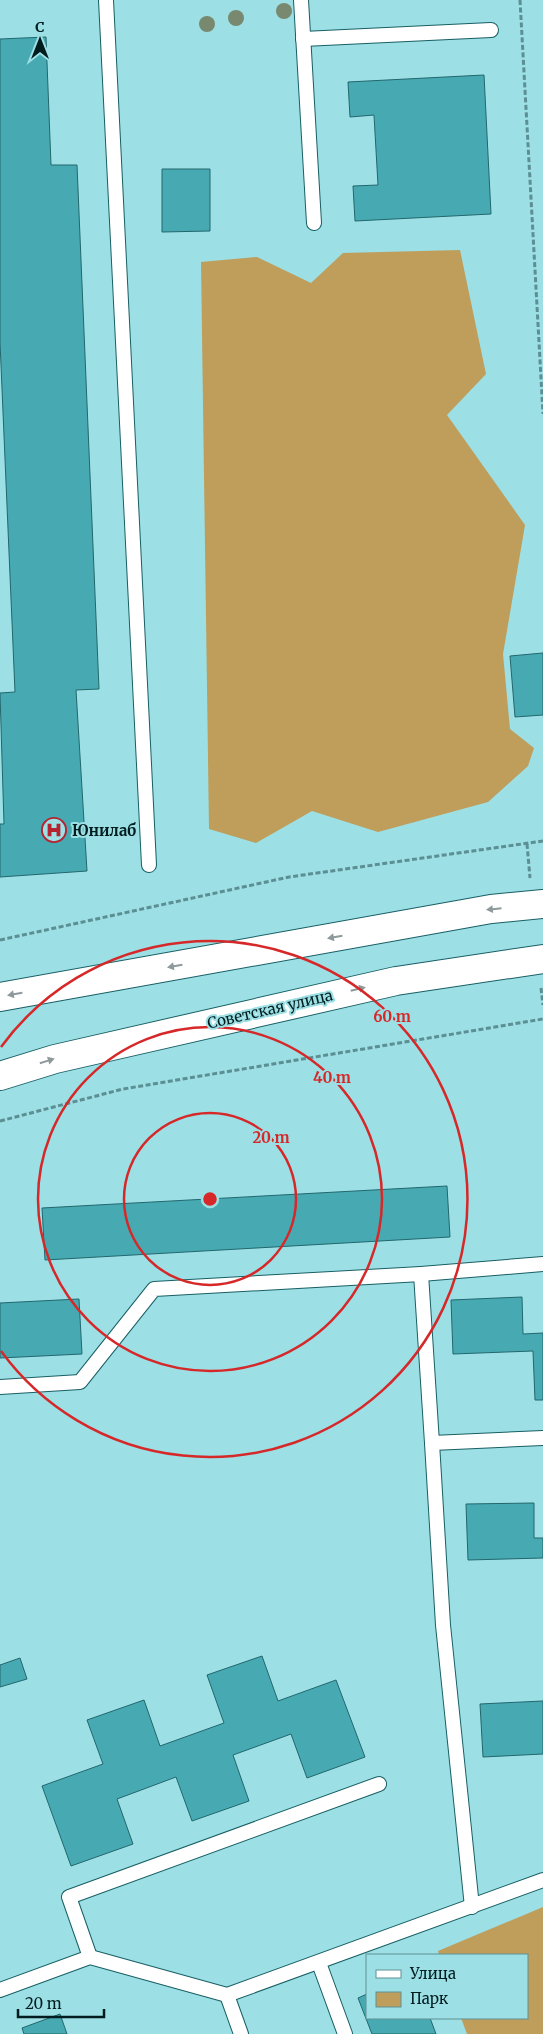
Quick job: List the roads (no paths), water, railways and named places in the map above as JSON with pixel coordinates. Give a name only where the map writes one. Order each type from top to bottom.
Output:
[{"type":"street","points":[[0,996],[491,909],[543,904]]},
{"type":"street","name":"Советская улица","points":[[0,1076],[55,1059],[396,981],[543,959]]},
{"type":"lane","points":[[106,0],[149,865]]},
{"type":"lane","points":[[301,0],[314,223]]},
{"type":"lane","points":[[303,39],[491,30]]},
{"type":"lane","points":[[0,1387],[80,1382],[154,1289],[421,1274],[543,1264]]},
{"type":"lane","points":[[421,1274],[443,1625],[472,1907]]},
{"type":"lane","points":[[432,1443],[543,1438]]},
{"type":"lane","points":[[90,1957],[69,1897],[379,1784]]},
{"type":"lane","points":[[0,1990],[90,1957],[227,1995],[543,1880]]},
{"type":"lane","points":[[319,1963],[345,2034]]},
{"type":"lane","points":[[227,1995],[241,2034]]},
{"type":"place","name":"Юнилаб","points":[[54,830]]}]
